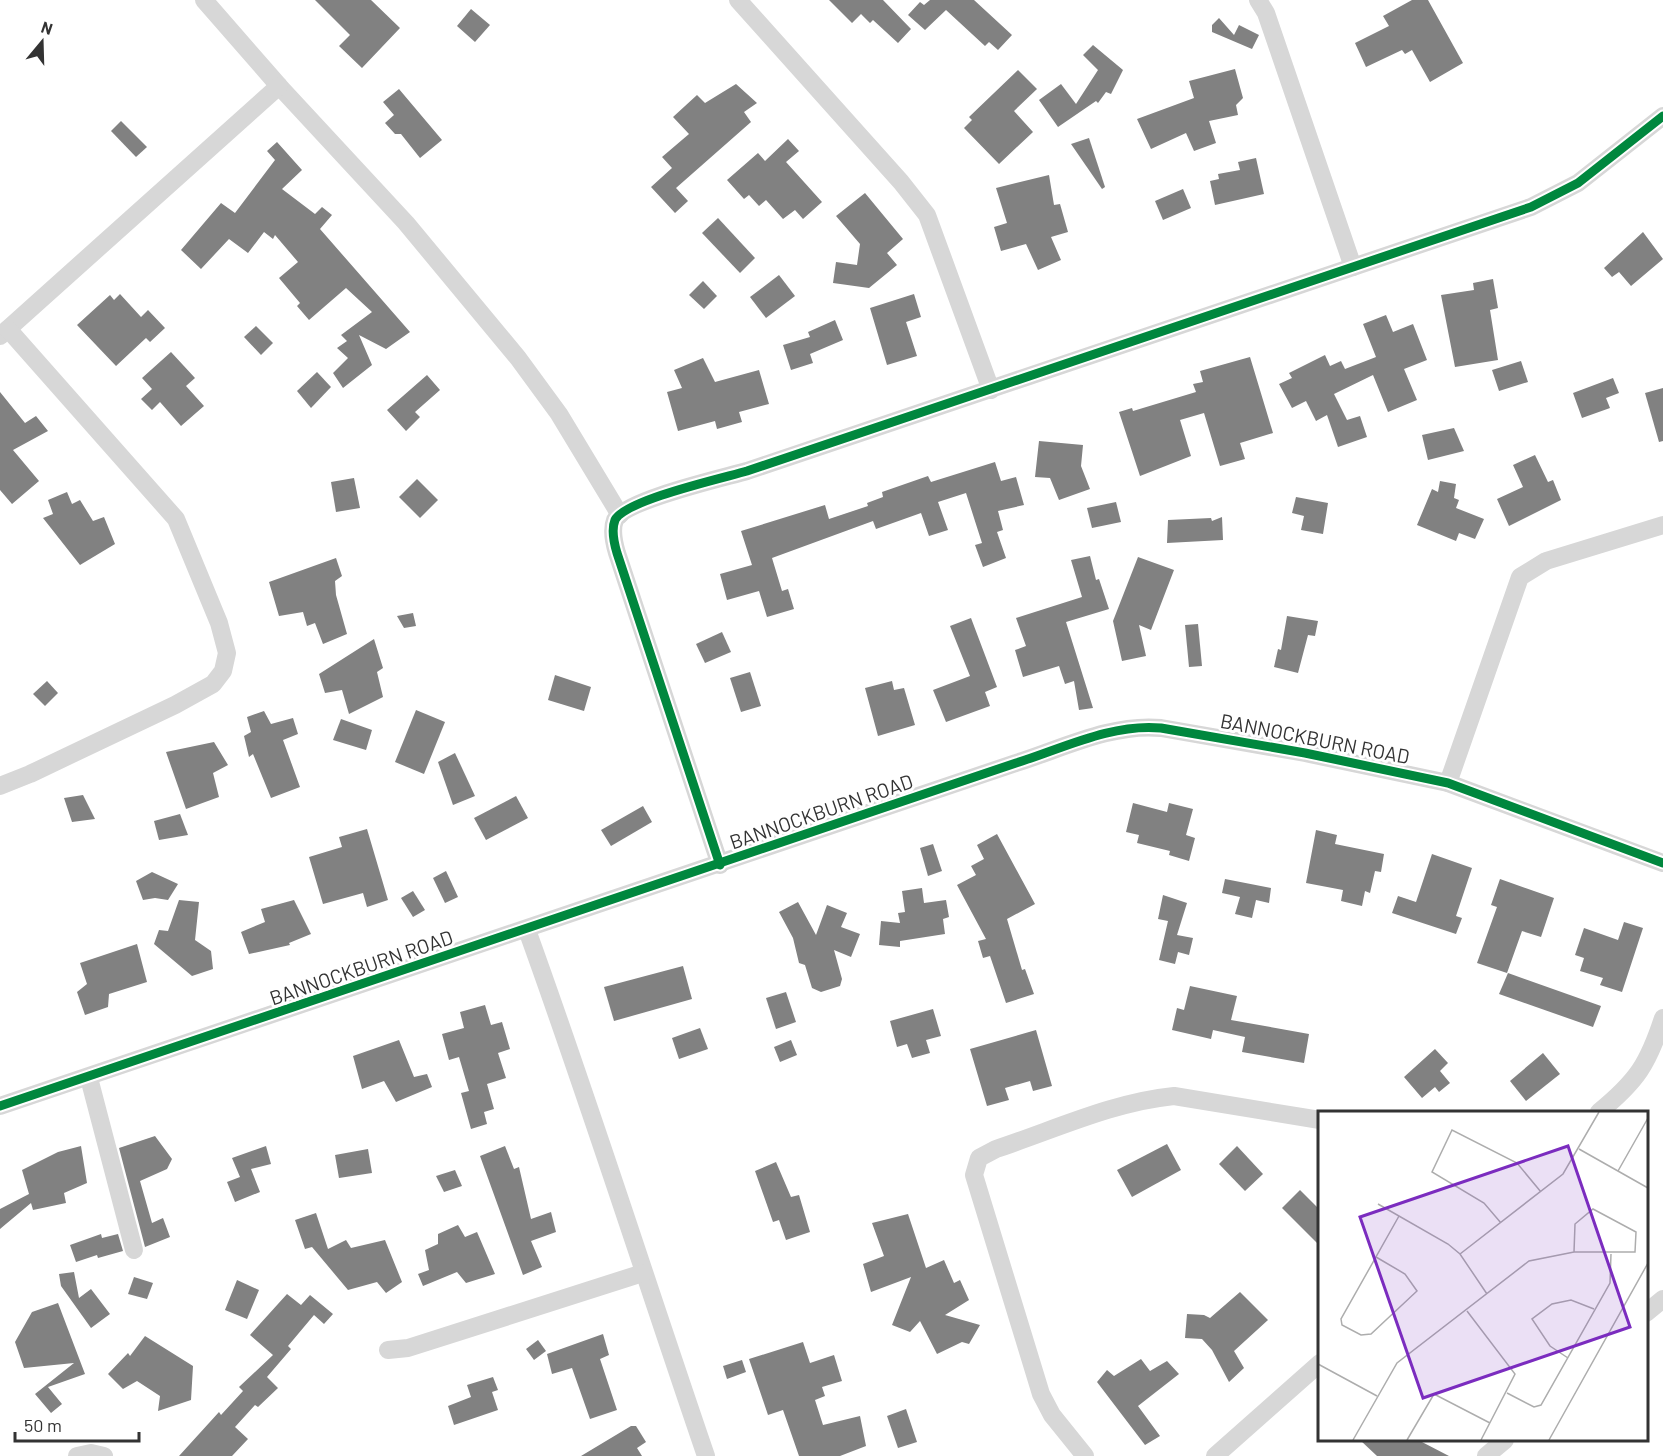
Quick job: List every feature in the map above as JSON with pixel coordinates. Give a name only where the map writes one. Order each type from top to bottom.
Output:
[{"type":"street","points":[[204,0],[279,86],[406,223],[518,358],[559,414],[620,515]]},
{"type":"street","points":[[738,0],[901,182],[927,215],[991,390]]},
{"type":"street","points":[[1258,0],[1271,27],[1353,267]]},
{"type":"street","points":[[0,786],[175,705],[213,684],[224,667],[226,653],[219,623],[176,519],[4,333],[279,86]]},
{"type":"street","points":[[720,865],[616,553],[613,530],[620,515],[642,502],[747,471],[1531,207],[1560,194],[1593,173],[1663,116]]},
{"type":"street","points":[[1448,783],[1514,588],[1520,577],[1546,561],[1663,525]]},
{"type":"street","name":"BANNOCKBURN ROAD","points":[[0,1106],[1100,736],[1137,728],[1161,728],[1305,753],[1448,783],[1663,862]]},
{"type":"street","points":[[527,930],[583,1084],[643,1273],[706,1456]]},
{"type":"street","points":[[1601,1111],[1624,1090],[1642,1068],[1651,1054],[1663,1018]]},
{"type":"street","points":[[88,1078],[134,1250]]},
{"type":"street","points":[[1085,1456],[1052,1414],[1041,1394],[974,1175],[976,1162],[996,1149],[1130,1104],[1155,1098],[1174,1096],[1318,1120]]},
{"type":"street","points":[[388,1350],[408,1348],[643,1273]]},
{"type":"street","points":[[1648,1312],[1663,1299]]},
{"type":"street","points":[[1215,1456],[1318,1365]]},
{"type":"street","points":[[1486,1456],[1504,1441]]},
{"type":"street","points":[[77,1456],[91,1453],[104,1456]]},
{"type":"building","points":[[315,0],[371,0],[400,28],[362,68],[339,46],[350,35]]},
{"type":"building","points":[[829,0],[883,0],[911,29],[898,43],[873,20],[870,23],[861,14],[852,23]]},
{"type":"building","points":[[930,0],[974,0],[1012,35],[998,50],[989,42],[985,46],[946,10],[925,30],[908,15],[920,2],[924,5]]},
{"type":"building","points":[[1412,0],[1428,0],[1463,63],[1430,82],[1412,50],[1405,54],[1402,50],[1366,67],[1355,43],[1389,26],[1383,16]]},
{"type":"building","points":[[471,9],[490,25],[475,42],[457,26]]},
{"type":"building","points":[[1219,18],[1234,35],[1239,25],[1259,35],[1252,49],[1212,32],[1212,25]]},
{"type":"building","points":[[1093,45],[1123,70],[1111,94],[1106,92],[1098,103],[1096,101],[1058,127],[1039,100],[1061,84],[1076,104],[1098,70],[1083,55]]},
{"type":"building","points":[[1235,69],[1243,98],[1236,105],[1238,115],[1209,121],[1216,143],[1194,151],[1186,133],[1151,149],[1137,119],[1194,98],[1189,81]]},
{"type":"building","points":[[1018,70],[1037,89],[1014,111],[1033,132],[999,164],[964,128],[972,120],[969,117]]},
{"type":"building","points":[[736,84],[757,103],[744,112],[751,122],[676,188],[688,201],[675,213],[651,187],[672,168],[662,157],[689,134],[673,117],[697,95],[705,103]]},
{"type":"building","points":[[399,89],[442,140],[420,158],[401,134],[395,134],[385,123],[394,115],[383,102]]},
{"type":"building","points":[[121,121],[147,147],[136,157],[111,131]]},
{"type":"building","points":[[1089,138],[1105,187],[1102,189],[1071,144]]},
{"type":"building","points":[[788,139],[799,151],[786,162],[822,202],[803,219],[795,210],[783,219],[766,200],[759,206],[749,195],[744,199],[727,180],[758,153],[765,161]]},
{"type":"building","points":[[277,142],[302,170],[282,189],[315,214],[322,207],[332,215],[320,229],[410,332],[386,349],[359,335],[372,365],[343,388],[333,373],[348,358],[337,348],[347,341],[341,335],[372,312],[346,288],[309,320],[297,306],[300,303],[279,278],[298,262],[275,235],[273,239],[264,232],[248,253],[229,239],[201,269],[181,250],[221,203],[235,213],[275,160],[267,151]]},
{"type":"building","points":[[1256,158],[1264,194],[1215,205],[1210,181],[1219,179],[1218,174],[1240,170],[1238,162]]},
{"type":"building","points":[[1049,175],[1054,205],[1060,204],[1068,232],[1051,237],[1061,260],[1038,270],[1026,244],[1001,251],[994,227],[1007,223],[996,188]]},
{"type":"building","points":[[1183,189],[1191,208],[1163,220],[1155,201]]},
{"type":"building","points":[[865,193],[903,239],[887,253],[897,265],[869,288],[833,283],[836,262],[857,265],[860,244],[836,216]]},
{"type":"building","points":[[718,218],[755,258],[740,273],[702,233]]},
{"type":"building","points":[[1643,232],[1663,259],[1631,286],[1619,272],[1612,277],[1604,268]]},
{"type":"building","points":[[779,275],[795,296],[766,318],[750,297]]},
{"type":"building","points":[[1493,279],[1498,308],[1490,310],[1498,360],[1455,367],[1441,295],[1474,290],[1473,283]]},
{"type":"building","points":[[703,281],[717,296],[704,309],[689,295]]},
{"type":"building","points":[[120,294],[141,317],[148,310],[165,328],[150,342],[146,338],[116,366],[77,325],[110,295],[114,300]]},
{"type":"building","points":[[914,294],[921,317],[906,322],[917,356],[887,365],[870,308]]},
{"type":"building","points":[[1386,315],[1393,332],[1413,324],[1427,360],[1404,369],[1417,400],[1388,412],[1373,375],[1334,394],[1347,420],[1360,416],[1367,437],[1338,447],[1327,415],[1316,421],[1306,401],[1292,408],[1279,384],[1292,378],[1289,373],[1325,355],[1330,366],[1341,361],[1345,369],[1376,357],[1363,324]]},
{"type":"building","points":[[835,320],[843,340],[810,354],[813,363],[791,370],[783,345],[810,337],[808,332]]},
{"type":"building","points":[[256,326],[273,343],[261,355],[244,337]]},
{"type":"building","points":[[171,352],[195,378],[186,386],[204,406],[181,426],[160,402],[152,410],[141,399],[152,389],[142,378]]},
{"type":"building","points":[[1250,357],[1273,433],[1240,443],[1245,459],[1220,466],[1204,413],[1180,420],[1191,456],[1140,476],[1119,412],[1132,408],[1133,411],[1196,392],[1193,384],[1203,382],[1200,371]]},
{"type":"building","points":[[703,358],[715,382],[759,370],[769,404],[739,412],[742,422],[717,429],[715,421],[678,431],[667,392],[682,388],[674,370]]},
{"type":"building","points":[[1521,361],[1528,382],[1499,391],[1492,370]]},
{"type":"building","points":[[317,372],[331,387],[311,408],[297,391]]},
{"type":"building","points":[[427,375],[440,390],[415,412],[420,417],[406,431],[387,410]]},
{"type":"building","points":[[1613,378],[1619,393],[1606,398],[1610,408],[1582,418],[1573,393]]},
{"type":"building","points":[[1663,388],[1663,441],[1659,442],[1645,393]]},
{"type":"building","points":[[0,392],[25,423],[36,416],[48,431],[13,450],[39,481],[12,504],[0,490]]},
{"type":"building","points":[[1454,428],[1464,451],[1428,460],[1422,435]]},
{"type":"building","points":[[1039,441],[1083,445],[1081,466],[1090,489],[1059,500],[1050,478],[1035,477]]},
{"type":"building","points":[[1535,455],[1548,482],[1553,480],[1561,500],[1509,526],[1497,499],[1523,487],[1513,465]]},
{"type":"building","points":[[995,462],[1001,481],[1016,477],[1024,505],[998,511],[1003,530],[997,532],[1006,558],[983,567],[975,545],[982,543],[966,493],[938,502],[948,530],[929,536],[921,513],[876,529],[873,521],[772,558],[782,591],[788,589],[794,609],[767,617],[759,591],[727,600],[720,574],[752,565],[741,531],[825,505],[829,519],[868,506],[867,503],[883,497],[882,492],[928,476],[931,482]]},
{"type":"building","points":[[354,478],[360,508],[336,512],[331,482]]},
{"type":"building","points":[[417,479],[438,500],[420,518],[399,497]]},
{"type":"building","points":[[1440,481],[1456,484],[1454,498],[1459,500],[1456,508],[1484,519],[1475,539],[1459,533],[1456,541],[1417,525],[1432,489],[1438,492]]},
{"type":"building","points":[[67,492],[72,504],[80,500],[93,521],[104,517],[115,544],[80,565],[43,518],[53,514],[48,500]]},
{"type":"building","points":[[1296,497],[1328,503],[1323,534],[1301,530],[1304,516],[1292,513]]},
{"type":"building","points":[[1116,502],[1121,522],[1092,528],[1087,508]]},
{"type":"building","points":[[1222,517],[1223,540],[1167,543],[1168,520],[1211,518],[1212,521]]},
{"type":"building","points":[[1090,556],[1096,580],[1099,579],[1109,609],[1066,622],[1093,708],[1079,710],[1074,681],[1065,684],[1059,666],[1023,677],[1015,650],[1026,646],[1016,618],[1082,597],[1071,560]]},
{"type":"building","points":[[1138,557],[1174,570],[1151,630],[1139,625],[1146,656],[1122,661],[1113,621]]},
{"type":"building","points":[[336,558],[342,576],[335,581],[336,595],[347,634],[323,644],[315,623],[307,626],[303,612],[279,616],[269,582]]},
{"type":"building","points":[[413,613],[416,626],[404,628],[397,616]]},
{"type":"building","points":[[1287,616],[1318,621],[1315,636],[1308,635],[1298,673],[1274,667],[1278,649],[1281,650]]},
{"type":"building","points":[[971,618],[997,687],[985,692],[990,706],[946,722],[933,690],[970,676],[950,626]]},
{"type":"building","points":[[1198,624],[1202,666],[1189,667],[1185,625]]},
{"type":"building","points":[[722,632],[731,652],[705,663],[696,644]]},
{"type":"building","points":[[374,639],[383,668],[377,672],[383,697],[349,714],[342,690],[325,693],[319,674]]},
{"type":"building","points":[[750,672],[761,706],[741,712],[730,678]]},
{"type":"building","points":[[555,675],[591,687],[584,711],[548,700]]},
{"type":"building","points":[[47,681],[58,693],[45,706],[33,694]]},
{"type":"building","points":[[892,681],[894,690],[904,688],[915,725],[878,736],[865,688]]},
{"type":"building","points":[[416,710],[445,722],[424,774],[395,762]]},
{"type":"building","points":[[264,711],[271,724],[293,718],[298,734],[283,740],[300,787],[271,798],[253,754],[249,757],[244,736],[251,732],[247,717]]},
{"type":"building","points":[[341,719],[372,730],[366,750],[333,740]]},
{"type":"building","points":[[214,742],[228,765],[213,773],[219,797],[186,809],[166,752]]},
{"type":"building","points":[[455,753],[475,796],[453,805],[438,762]]},
{"type":"building","points":[[83,795],[95,819],[72,822],[64,798]]},
{"type":"building","points":[[516,796],[528,818],[486,840],[474,818]]},
{"type":"building","points":[[1133,803],[1167,812],[1169,803],[1193,809],[1186,835],[1195,838],[1189,861],[1169,855],[1170,851],[1137,843],[1139,835],[1126,832]]},
{"type":"building","points":[[643,806],[652,822],[611,846],[601,830]]},
{"type":"building","points":[[180,814],[188,835],[159,840],[154,821]]},
{"type":"building","points":[[367,829],[388,900],[367,907],[363,893],[323,904],[309,857],[342,847],[339,837]]},
{"type":"building","points":[[1316,830],[1337,835],[1335,844],[1384,854],[1381,872],[1375,871],[1370,893],[1365,891],[1362,906],[1341,901],[1343,890],[1306,883]]},
{"type":"building","points":[[997,834],[1035,904],[1007,919],[1022,970],[1025,969],[1034,994],[1006,1003],[990,956],[983,958],[978,941],[986,939],[957,885],[976,875],[971,866],[984,859],[977,845]]},
{"type":"building","points":[[933,844],[942,871],[928,876],[920,848]]},
{"type":"building","points":[[1432,854],[1472,868],[1456,916],[1462,918],[1456,934],[1392,913],[1398,896],[1416,902]]},
{"type":"building","points":[[446,871],[458,897],[445,903],[433,878]]},
{"type":"building","points":[[152,872],[178,884],[168,900],[155,898],[143,900],[136,881]]},
{"type":"building","points":[[1225,879],[1271,888],[1269,903],[1256,900],[1252,918],[1235,914],[1240,897],[1222,893]]},
{"type":"building","points":[[1500,879],[1554,898],[1541,937],[1522,931],[1507,973],[1477,963],[1497,907],[1491,905]]},
{"type":"building","points":[[922,888],[924,903],[946,900],[949,917],[943,919],[945,934],[900,941],[900,947],[879,945],[881,921],[900,923],[898,913],[905,912],[902,891]]},
{"type":"building","points":[[413,891],[425,910],[413,917],[401,898]]},
{"type":"building","points":[[1163,895],[1187,903],[1177,935],[1193,938],[1189,955],[1178,952],[1175,964],[1159,960],[1168,921],[1158,919]]},
{"type":"building","points":[[179,900],[199,902],[195,940],[211,951],[213,969],[192,976],[154,944],[159,930],[168,931]]},
{"type":"building","points":[[294,900],[311,934],[289,943],[290,945],[249,954],[241,932],[265,922],[261,909]]},
{"type":"building","points":[[798,902],[816,935],[827,905],[847,913],[841,927],[860,934],[851,957],[834,950],[842,979],[840,986],[821,992],[812,988],[805,965],[799,963],[793,938],[779,912]]},
{"type":"building","points":[[1624,922],[1643,928],[1622,992],[1600,985],[1603,978],[1580,971],[1584,958],[1575,955],[1584,928],[1618,940]]},
{"type":"building","points":[[137,944],[147,982],[109,994],[108,1007],[85,1015],[77,992],[87,984],[80,963]]},
{"type":"building","points":[[683,966],[692,999],[614,1021],[604,987]]},
{"type":"building","points":[[1508,973],[1601,1006],[1593,1027],[1499,994]]},
{"type":"building","points":[[1190,986],[1237,996],[1231,1020],[1309,1034],[1304,1063],[1242,1052],[1245,1037],[1213,1030],[1211,1039],[1172,1030],[1177,1008],[1184,1010]]},
{"type":"building","points":[[786,992],[796,1022],[776,1029],[766,998]]},
{"type":"building","points":[[485,1005],[491,1025],[502,1022],[510,1049],[498,1053],[506,1078],[487,1084],[494,1109],[484,1112],[487,1124],[471,1129],[461,1093],[469,1091],[459,1057],[449,1060],[442,1034],[464,1028],[460,1012]]},
{"type":"building","points":[[933,1009],[941,1036],[926,1040],[930,1053],[912,1058],[907,1044],[897,1047],[890,1021]]},
{"type":"building","points":[[700,1028],[708,1049],[679,1059],[672,1038]]},
{"type":"building","points":[[1036,1030],[1052,1086],[1033,1091],[1030,1081],[1005,1088],[1009,1100],[987,1106],[970,1049]]},
{"type":"building","points":[[399,1040],[414,1077],[427,1074],[432,1087],[396,1102],[384,1081],[362,1089],[353,1056]]},
{"type":"building","points":[[791,1040],[797,1055],[780,1062],[774,1047]]},
{"type":"building","points":[[1435,1049],[1448,1063],[1440,1071],[1450,1083],[1439,1092],[1435,1087],[1422,1098],[1404,1077]]},
{"type":"building","points":[[1543,1053],[1560,1074],[1526,1101],[1510,1081]]},
{"type":"building","points":[[155,1136],[172,1159],[167,1169],[140,1181],[152,1223],[163,1218],[170,1237],[145,1247],[119,1148]]},
{"type":"building","points":[[1167,1144],[1181,1170],[1132,1197],[1117,1170]]},
{"type":"building","points":[[81,1146],[87,1183],[64,1193],[66,1203],[33,1210],[31,1203],[0,1229],[0,1209],[29,1194],[22,1170],[58,1152]]},
{"type":"building","points":[[266,1146],[271,1164],[251,1169],[260,1192],[235,1202],[227,1182],[240,1177],[232,1158]]},
{"type":"building","points":[[505,1146],[514,1169],[519,1167],[531,1219],[551,1212],[556,1232],[531,1241],[542,1267],[523,1275],[480,1156]]},
{"type":"building","points":[[1237,1146],[1263,1174],[1245,1191],[1219,1164]]},
{"type":"building","points":[[368,1149],[372,1173],[339,1178],[335,1155]]},
{"type":"building","points":[[776,1162],[791,1197],[799,1195],[810,1232],[786,1240],[779,1220],[773,1222],[755,1171]]},
{"type":"building","points":[[455,1170],[462,1186],[444,1192],[436,1176]]},
{"type":"building","points":[[1300,1190],[1318,1208],[1318,1244],[1282,1208]]},
{"type":"building","points":[[316,1213],[328,1249],[346,1240],[351,1248],[385,1240],[402,1282],[386,1293],[377,1282],[348,1290],[312,1247],[305,1249],[295,1220]]},
{"type":"building","points":[[908,1214],[926,1268],[944,1260],[954,1283],[960,1280],[969,1300],[945,1315],[980,1325],[969,1344],[962,1342],[937,1354],[920,1321],[910,1332],[892,1325],[911,1277],[871,1292],[863,1264],[884,1256],[872,1223]]},
{"type":"building","points":[[458,1225],[465,1237],[477,1232],[495,1274],[466,1283],[457,1272],[423,1286],[418,1274],[429,1270],[425,1250],[438,1244],[438,1234]]},
{"type":"building","points":[[101,1234],[102,1238],[118,1234],[123,1251],[98,1258],[97,1255],[76,1262],[70,1245]]},
{"type":"building","points":[[74,1272],[79,1298],[91,1289],[110,1314],[91,1328],[61,1286],[59,1274]]},
{"type":"building","points":[[134,1277],[153,1283],[147,1299],[128,1294]]},
{"type":"building","points":[[237,1280],[259,1290],[247,1319],[225,1310]]},
{"type":"building","points":[[1240,1292],[1268,1320],[1234,1351],[1244,1368],[1229,1382],[1212,1350],[1202,1339],[1185,1338],[1187,1314],[1204,1315],[1210,1318]]},
{"type":"building","points":[[287,1294],[301,1305],[310,1295],[333,1314],[324,1324],[314,1315],[288,1346],[291,1349],[267,1377],[278,1388],[258,1407],[255,1405],[235,1427],[248,1439],[232,1456],[179,1456],[219,1412],[221,1415],[243,1391],[239,1387],[273,1355],[250,1335]]},
{"type":"building","points":[[58,1303],[85,1374],[48,1387],[62,1404],[51,1413],[35,1394],[74,1363],[24,1368],[15,1342],[32,1312]]},
{"type":"building","points":[[603,1334],[609,1355],[600,1359],[617,1410],[590,1419],[572,1368],[552,1374],[547,1354]]},
{"type":"building","points":[[145,1336],[193,1366],[191,1400],[158,1411],[160,1396],[137,1381],[123,1389],[108,1374],[128,1353],[130,1356]]},
{"type":"building","points":[[538,1340],[546,1351],[534,1360],[526,1349]]},
{"type":"building","points":[[803,1342],[810,1363],[834,1355],[842,1381],[822,1387],[825,1396],[815,1400],[823,1425],[860,1416],[866,1446],[840,1456],[799,1456],[783,1410],[768,1415],[749,1359]]},
{"type":"building","points":[[1141,1359],[1150,1371],[1167,1361],[1179,1374],[1138,1406],[1160,1436],[1145,1445],[1097,1382],[1107,1370],[1114,1376]]},
{"type":"building","points":[[742,1360],[746,1372],[727,1379],[723,1366]]},
{"type":"building","points":[[493,1377],[498,1390],[492,1392],[498,1410],[454,1425],[448,1406],[471,1397],[467,1385]]},
{"type":"building","points":[[906,1409],[917,1442],[898,1448],[887,1416]]},
{"type":"building","points":[[631,1426],[636,1426],[646,1442],[637,1448],[642,1456],[581,1456]]},
{"type":"building","points":[[1361,1441],[1422,1441],[1449,1456],[1377,1456]]},
{"type":"cycle path","points":[[720,865],[616,549],[613,528],[615,520],[623,512],[655,498],[747,471],[1531,207],[1578,183],[1663,116]]},
{"type":"cycle path","points":[[0,1106],[1069,744],[1124,729],[1161,728],[1305,753],[1448,783],[1663,863]]}]
